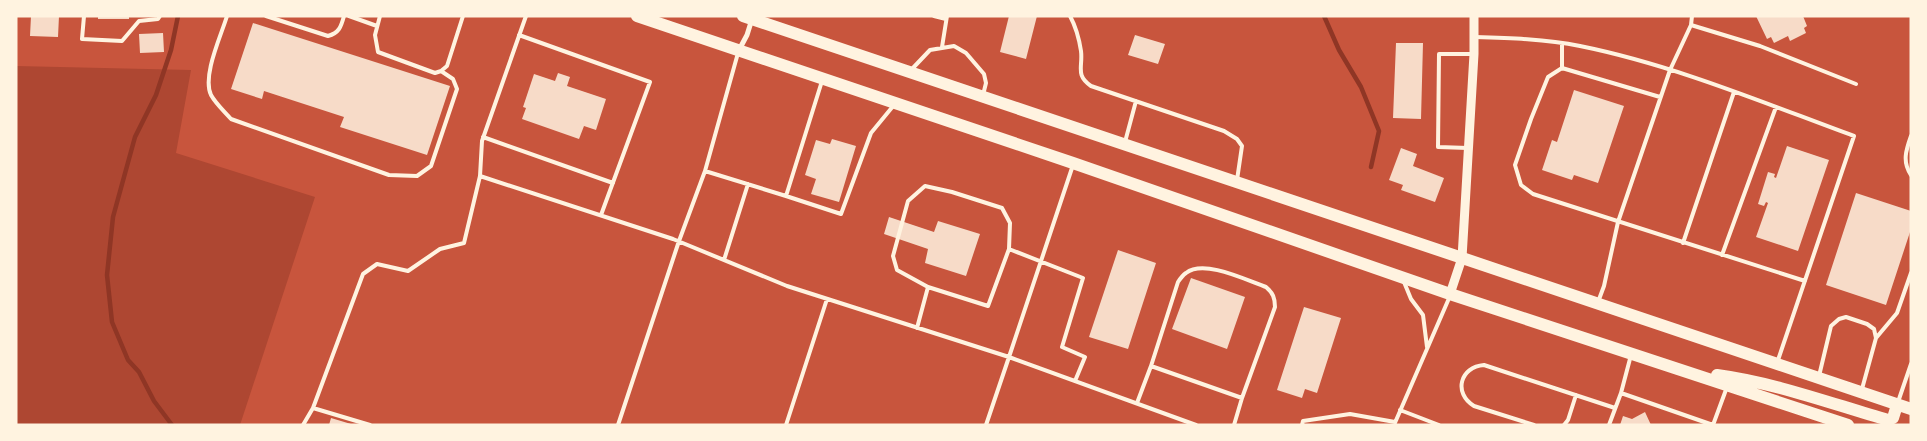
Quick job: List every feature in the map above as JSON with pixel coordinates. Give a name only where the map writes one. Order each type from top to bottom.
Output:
[{"type":"highway","points":[[637,16],[1073,163],[1402,278],[1848,425]]},
{"type":"highway","points":[[750,17],[1861,394],[1907,407]]},
{"type":"highway","points":[[1686,371],[1738,378],[1829,401],[1888,420],[1907,407]]},
{"type":"street","points":[[1450,294],[1462,258],[1474,54],[1474,16]]},
{"type":"street","points":[[739,50],[747,35],[750,17]]},
{"type":"lane","points":[[84,16],[82,39],[122,41],[139,21],[158,19],[160,16]]},
{"type":"lane","points":[[227,16],[211,66],[209,81],[210,93],[231,119],[389,175],[417,176],[431,166],[457,89],[454,79],[441,71]]},
{"type":"lane","points":[[266,16],[328,36],[335,34],[341,28],[344,16]]},
{"type":"lane","points":[[349,16],[377,26]]},
{"type":"lane","points":[[380,16],[374,35],[378,52],[435,73],[447,66],[463,16]]},
{"type":"lane","points":[[303,425],[313,408],[363,274],[377,264],[408,271],[440,249],[464,242],[480,176],[483,137],[526,16]]},
{"type":"lane","points":[[934,16],[947,18],[942,47]]},
{"type":"lane","points":[[1070,16],[1078,38],[1081,54],[1080,72],[1085,82],[1091,86],[1224,132],[1237,139],[1242,146],[1237,182]]},
{"type":"lane","points":[[1597,304],[1604,286],[1618,222],[1660,97],[1691,25],[1692,16]]},
{"type":"lane","points":[[1691,25],[1760,46],[1856,84]]},
{"type":"lane","points":[[519,35],[650,82],[601,216]]},
{"type":"lane","points":[[1474,37],[1521,39],[1579,45],[1670,70],[1854,136],[1776,365]]},
{"type":"lane","points":[[1562,43],[1562,68]]},
{"type":"lane","points":[[909,72],[930,50],[954,46],[975,62],[984,74],[986,84],[983,97]]},
{"type":"lane","points":[[618,425],[679,241],[705,171],[739,50]]},
{"type":"lane","points":[[1469,148],[1438,147],[1439,54],[1474,54]]},
{"type":"lane","points":[[1562,68],[1660,97]]},
{"type":"lane","points":[[1562,68],[1548,78],[1531,119],[1515,165],[1521,185],[1533,194],[1805,281]]},
{"type":"lane","points":[[786,196],[823,78]]},
{"type":"lane","points":[[1683,242],[1734,92]]},
{"type":"lane","points":[[1124,144],[1136,101]]},
{"type":"lane","points":[[705,171],[841,214],[871,134],[896,103]]},
{"type":"lane","points":[[1722,255],[1776,107]]},
{"type":"lane","points":[[1911,136],[1906,149],[1905,166],[1911,174]]},
{"type":"lane","points":[[483,137],[613,182]]},
{"type":"lane","points":[[986,425],[1073,163]]},
{"type":"lane","points":[[480,176],[679,241],[787,286],[1009,357],[1196,425]]},
{"type":"lane","points":[[724,260],[748,184]]},
{"type":"lane","points":[[925,186],[952,192],[1002,208],[1010,223],[1008,249],[988,306],[928,287],[897,270],[893,256],[908,200],[925,186]]},
{"type":"lane","points":[[1008,249],[1083,278],[1062,347],[1085,357],[1074,381]]},
{"type":"lane","points":[[1137,404],[1178,282],[1186,272],[1199,268],[1212,268],[1266,287],[1272,292],[1275,300],[1274,308],[1234,425]]},
{"type":"lane","points":[[1861,394],[1876,338],[1897,313],[1911,273]]},
{"type":"lane","points":[[1402,278],[1422,315],[1427,348]]},
{"type":"lane","points":[[917,328],[928,287]]},
{"type":"lane","points":[[1302,425],[1303,421],[1350,414],[1394,424],[1450,294]]},
{"type":"lane","points":[[786,425],[827,299]]},
{"type":"lane","points":[[1818,379],[1831,326],[1839,318],[1846,317],[1867,324],[1874,329],[1876,338]]},
{"type":"lane","points":[[1609,425],[1631,353]]},
{"type":"lane","points":[[1907,407],[1903,381],[1911,364]]},
{"type":"lane","points":[[1534,425],[1474,406],[1467,402],[1461,388],[1464,378],[1470,369],[1484,365],[1615,408]]},
{"type":"lane","points":[[1151,366],[1242,398]]},
{"type":"lane","points":[[1620,393],[1713,425],[1728,384]]},
{"type":"lane","points":[[1564,425],[1568,420],[1576,395]]},
{"type":"lane","points":[[313,408],[370,425]]},
{"type":"lane","points":[[1400,410],[1439,425]]},
{"type":"shaded area","points":[[16,66],[191,70],[176,153],[315,197],[240,425],[16,425]]},
{"type":"building","points":[[31,16],[59,16],[58,37],[30,36]]},
{"type":"building","points":[[98,16],[129,16],[129,19],[98,19]]},
{"type":"building","points":[[1009,16],[1037,16],[1026,59],[1000,52]]},
{"type":"building","points":[[1756,16],[1803,16],[1807,26],[1804,28],[1806,33],[1790,41],[1788,36],[1774,43],[1771,37],[1767,39]]},
{"type":"building","points":[[253,23],[450,86],[427,155],[340,127],[344,117],[264,91],[262,99],[231,89]]},
{"type":"building","points":[[163,33],[164,52],[140,53],[139,34]]},
{"type":"building","points":[[1135,35],[1165,44],[1158,64],[1128,55]]},
{"type":"building","points":[[1396,43],[1423,43],[1421,119],[1393,118]]},
{"type":"building","points":[[558,73],[570,77],[567,86],[606,99],[596,130],[584,126],[579,139],[522,119],[526,108],[523,107],[534,74],[555,81]]},
{"type":"building","points":[[1574,90],[1624,106],[1598,183],[1574,175],[1572,180],[1542,170],[1552,140],[1557,142]]},
{"type":"building","points":[[832,139],[856,146],[839,202],[811,194],[816,179],[805,175],[816,140],[830,144]]},
{"type":"building","points":[[1787,146],[1829,160],[1798,251],[1756,237],[1768,203],[1766,202],[1764,206],[1758,204],[1768,172],[1775,174],[1774,177],[1776,178]]},
{"type":"building","points":[[1401,148],[1417,154],[1413,166],[1444,178],[1435,202],[1401,190],[1403,185],[1389,180]]},
{"type":"building","points":[[1856,193],[1911,211],[1911,229],[1886,305],[1826,285]]},
{"type":"building","points":[[889,217],[934,232],[938,221],[980,234],[966,276],[925,263],[928,249],[884,234]]},
{"type":"building","points":[[1118,250],[1156,263],[1128,349],[1089,337]]},
{"type":"building","points":[[1191,278],[1245,297],[1227,349],[1172,329]]},
{"type":"building","points":[[1304,307],[1341,318],[1317,393],[1305,389],[1302,398],[1277,390]]},
{"type":"building","points":[[1645,412],[1651,425],[1620,425],[1623,416],[1632,419]]},
{"type":"building","points":[[331,418],[351,424],[351,425],[329,425]]},
{"type":"waterway","points":[[172,425],[154,401],[139,372],[128,360],[112,322],[107,275],[113,217],[135,137],[156,95],[171,50],[178,16]]},
{"type":"waterway","points":[[1324,16],[1339,50],[1361,87],[1379,131],[1371,167]]}]
